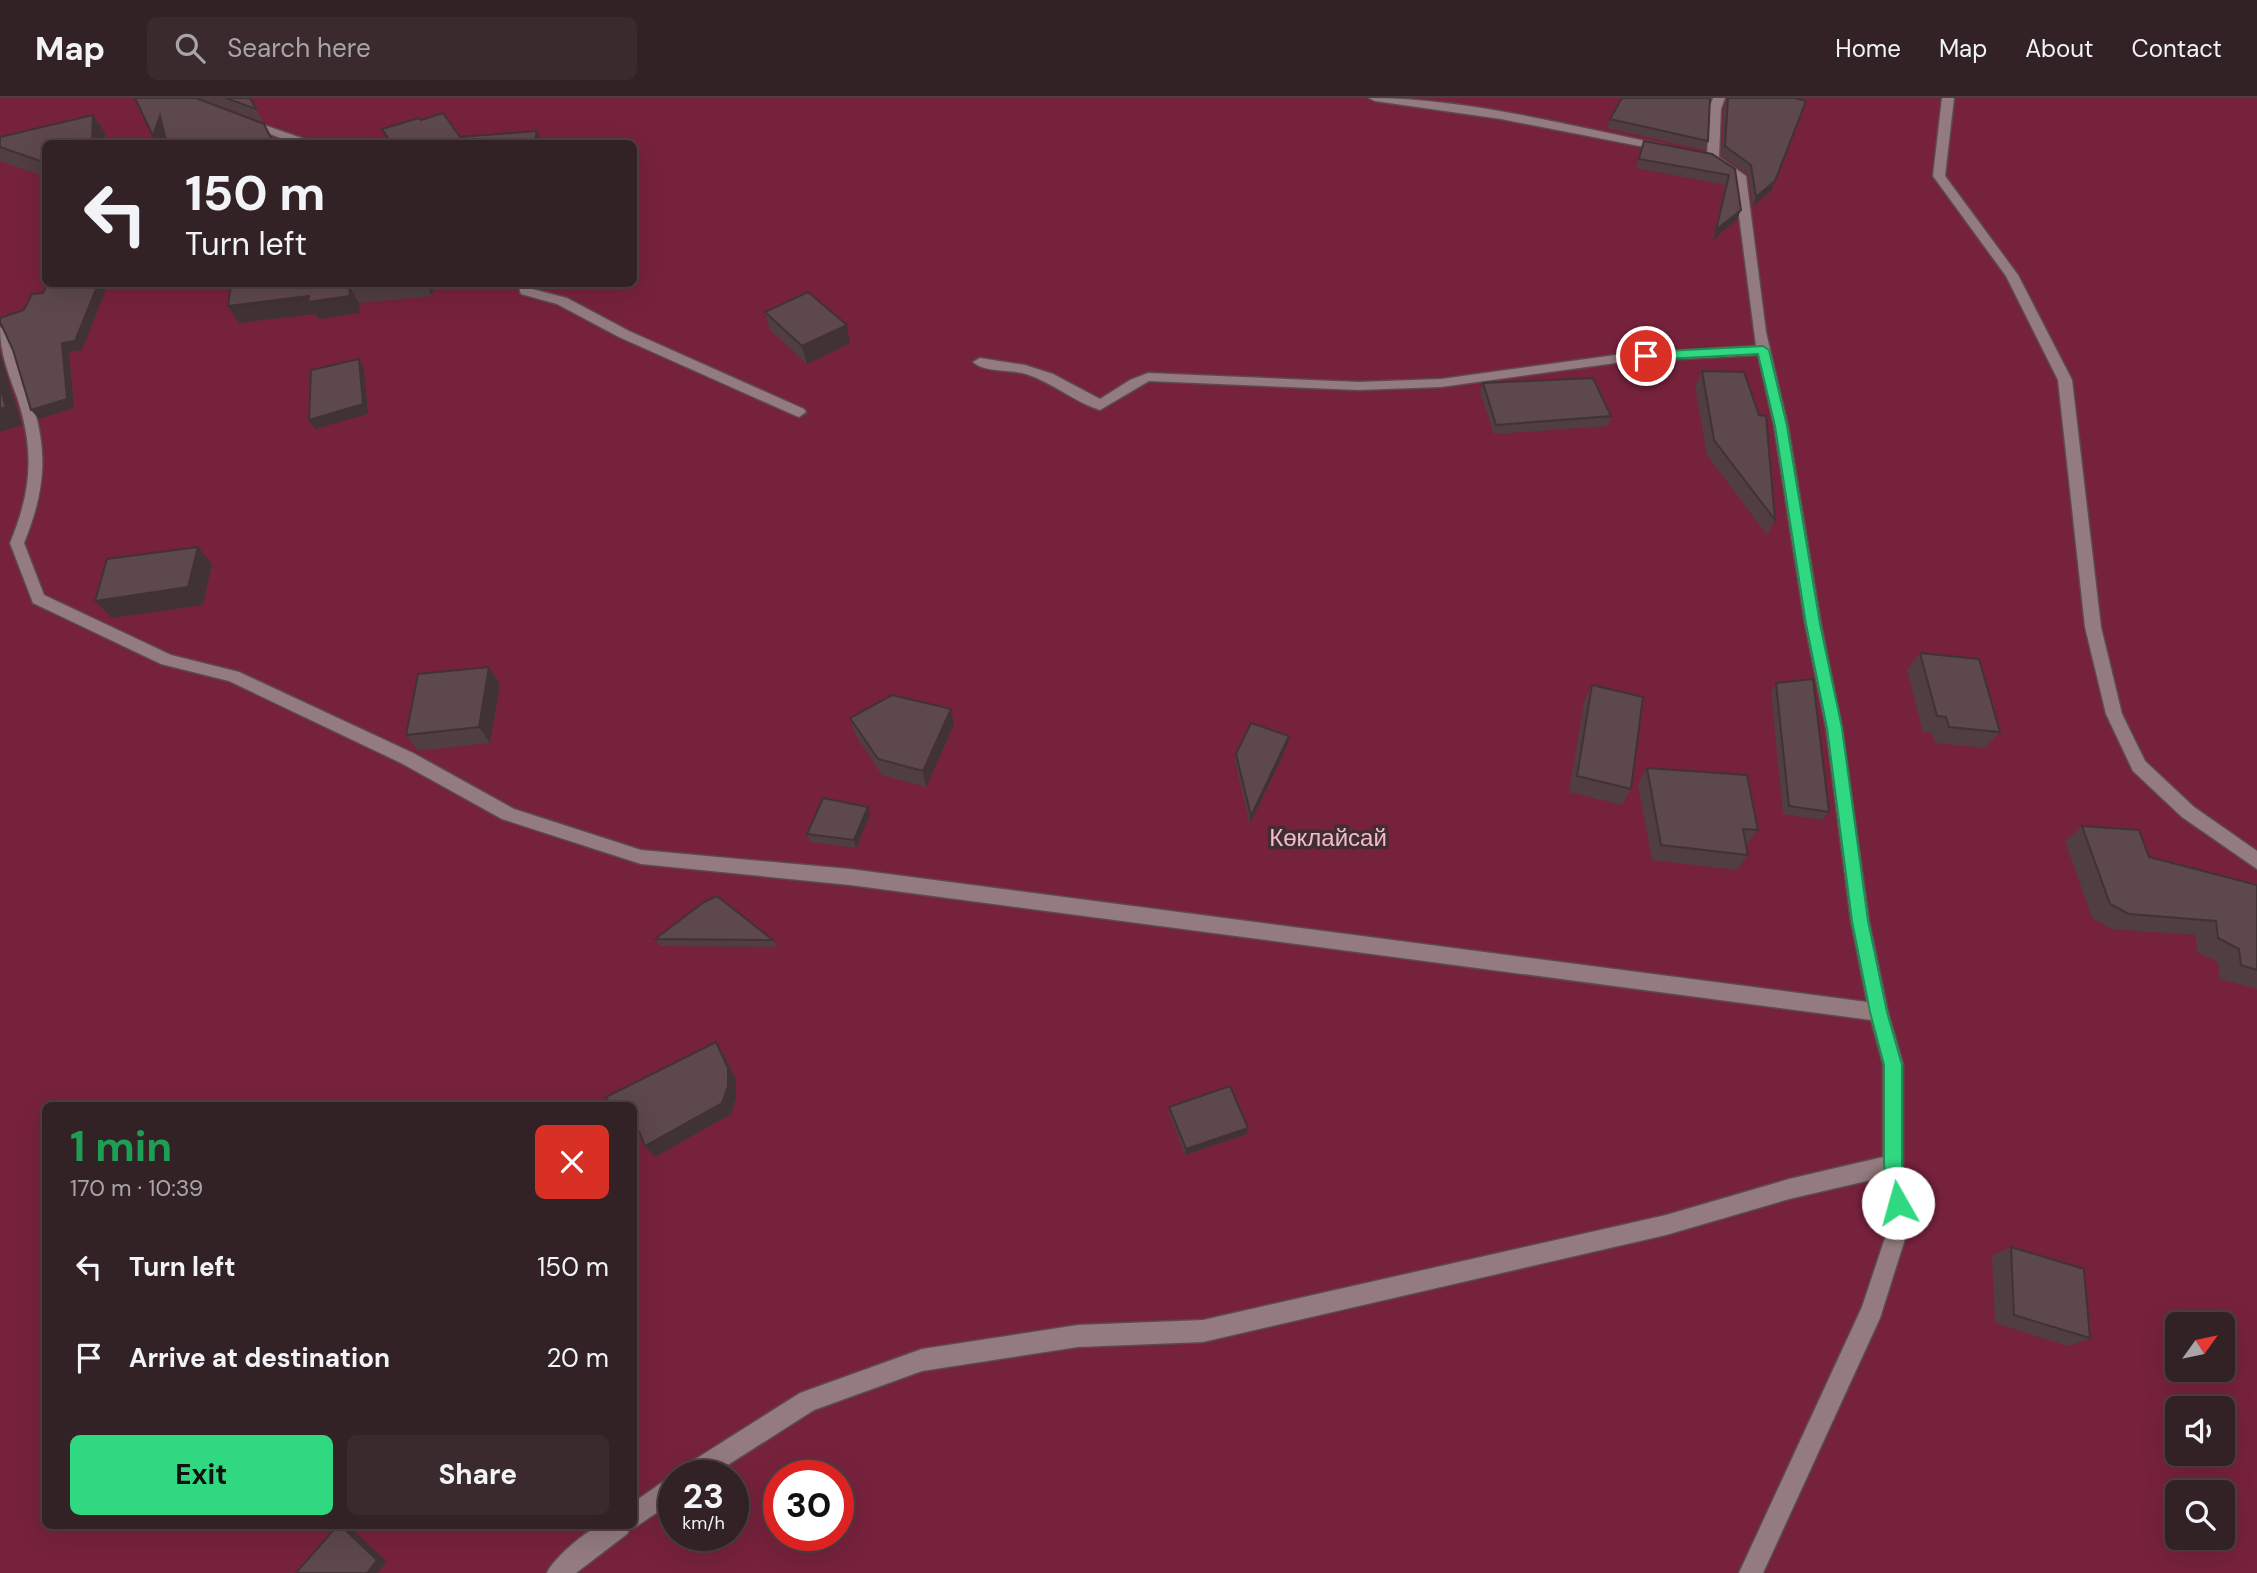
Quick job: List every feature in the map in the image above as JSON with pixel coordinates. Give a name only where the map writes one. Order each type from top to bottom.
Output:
[{"type":"street","points":[[1375,98],[1501,116],[1673,150]]},
{"type":"street","points":[[1720,98],[1706,156],[1740,176],[1745,235],[1763,350],[1781,426],[1813,624],[1834,728],[1860,921],[1878,1012],[1893,1065],[1893,1165],[1900,1223],[1872,1310],[1751,1573]]},
{"type":"street","points":[[1948,98],[1939,176],[2012,275],[2065,380],[2093,627],[2114,714],[2139,766],[2188,812],[2257,861]]},
{"type":"street","points":[[229,115],[298,140]]},
{"type":"street","points":[[525,287],[526,291],[562,301],[636,340],[799,412]]},
{"type":"street","points":[[0,331],[37,440],[37,489],[31,515],[17,543],[38,599],[167,660],[233,676],[407,758],[508,814],[641,857],[850,877],[1878,1012]]},
{"type":"street","points":[[979,362],[1025,369],[1048,377],[1100,405],[1111,401],[1133,382],[1148,377],[1358,386],[1441,383],[1623,358],[1763,350]]},
{"type":"street","points":[[715,1460],[808,1401],[922,1360],[1078,1336],[1203,1331],[1666,1225],[1789,1189],[1893,1165]]},
{"type":"street","points":[[637,1514],[658,1498]]},
{"type":"street","points":[[559,1573],[615,1529]]},
{"type":"green space","name":"Көклайсай","points":[[0,98],[2257,98],[2257,1573],[0,1573]]},
{"type":"building","points":[[135,98],[196,98],[264,124],[272,140],[166,140],[160,116],[153,136]]},
{"type":"building","points":[[226,98],[250,98],[256,109]]},
{"type":"building","points":[[1622,98],[1710,98],[1708,141],[1610,119]]},
{"type":"building","points":[[1728,98],[1795,98],[1806,101],[1775,181],[1756,197],[1751,165],[1725,146]]},
{"type":"building","points":[[443,113],[460,137],[537,131],[535,140],[389,140],[382,129],[419,118],[421,120]]},
{"type":"building","points":[[93,115],[92,140],[42,140],[42,162],[0,147],[0,137]]},
{"type":"building","points":[[1644,141],[1712,154],[1735,169],[1741,210],[1716,230],[1729,175],[1639,159]]},
{"type":"building","points":[[46,287],[97,287],[75,341],[62,343],[67,399],[31,410],[13,350],[0,318],[24,310],[32,294],[43,293]]},
{"type":"building","points":[[231,287],[349,287],[350,296],[308,302],[309,296],[228,306]]},
{"type":"building","points":[[808,292],[847,325],[802,346],[765,312]]},
{"type":"building","points":[[359,359],[363,404],[309,420],[311,370]]},
{"type":"building","points":[[1702,371],[1744,372],[1759,415],[1766,416],[1775,520],[1714,440]]},
{"type":"building","points":[[1593,378],[1611,416],[1496,425],[1483,383]]},
{"type":"building","points":[[0,387],[6,407],[0,409]]},
{"type":"building","points":[[198,547],[188,587],[95,601],[107,559]]},
{"type":"building","points":[[1920,653],[1979,659],[2000,732],[1949,727],[1946,717],[1937,716]]},
{"type":"building","points":[[489,667],[479,727],[406,735],[418,674]]},
{"type":"building","points":[[1813,679],[1829,812],[1789,806],[1776,683]]},
{"type":"building","points":[[1592,685],[1643,697],[1631,789],[1577,776]]},
{"type":"building","points":[[892,695],[951,709],[923,771],[878,759],[850,718]]},
{"type":"building","points":[[1251,723],[1289,736],[1251,816],[1236,754]]},
{"type":"building","points":[[1647,768],[1747,775],[1758,830],[1743,829],[1748,855],[1661,845]]},
{"type":"building","points":[[823,798],[868,807],[854,840],[807,834]]},
{"type":"building","points":[[2082,826],[2139,830],[2149,857],[2257,885],[2257,970],[2241,965],[2239,949],[2218,938],[2216,921],[2129,914],[2110,904]]},
{"type":"building","points":[[717,896],[773,940],[655,939],[704,902]]},
{"type":"building","points":[[716,1042],[728,1068],[728,1086],[722,1103],[645,1146],[637,1131],[637,1102],[608,1102],[606,1097]]},
{"type":"building","points":[[1230,1086],[1248,1128],[1186,1149],[1169,1107]]},
{"type":"building","points":[[2011,1247],[2084,1269],[2090,1338],[2014,1315]]},
{"type":"building","points":[[334,1529],[344,1529],[377,1560],[367,1573],[296,1573]]},
{"type":"route","points":[[1646,356],[1763,350],[1781,426],[1813,624],[1834,728],[1860,921],[1878,1012],[1893,1065],[1893,1165],[1898,1203]]}]
